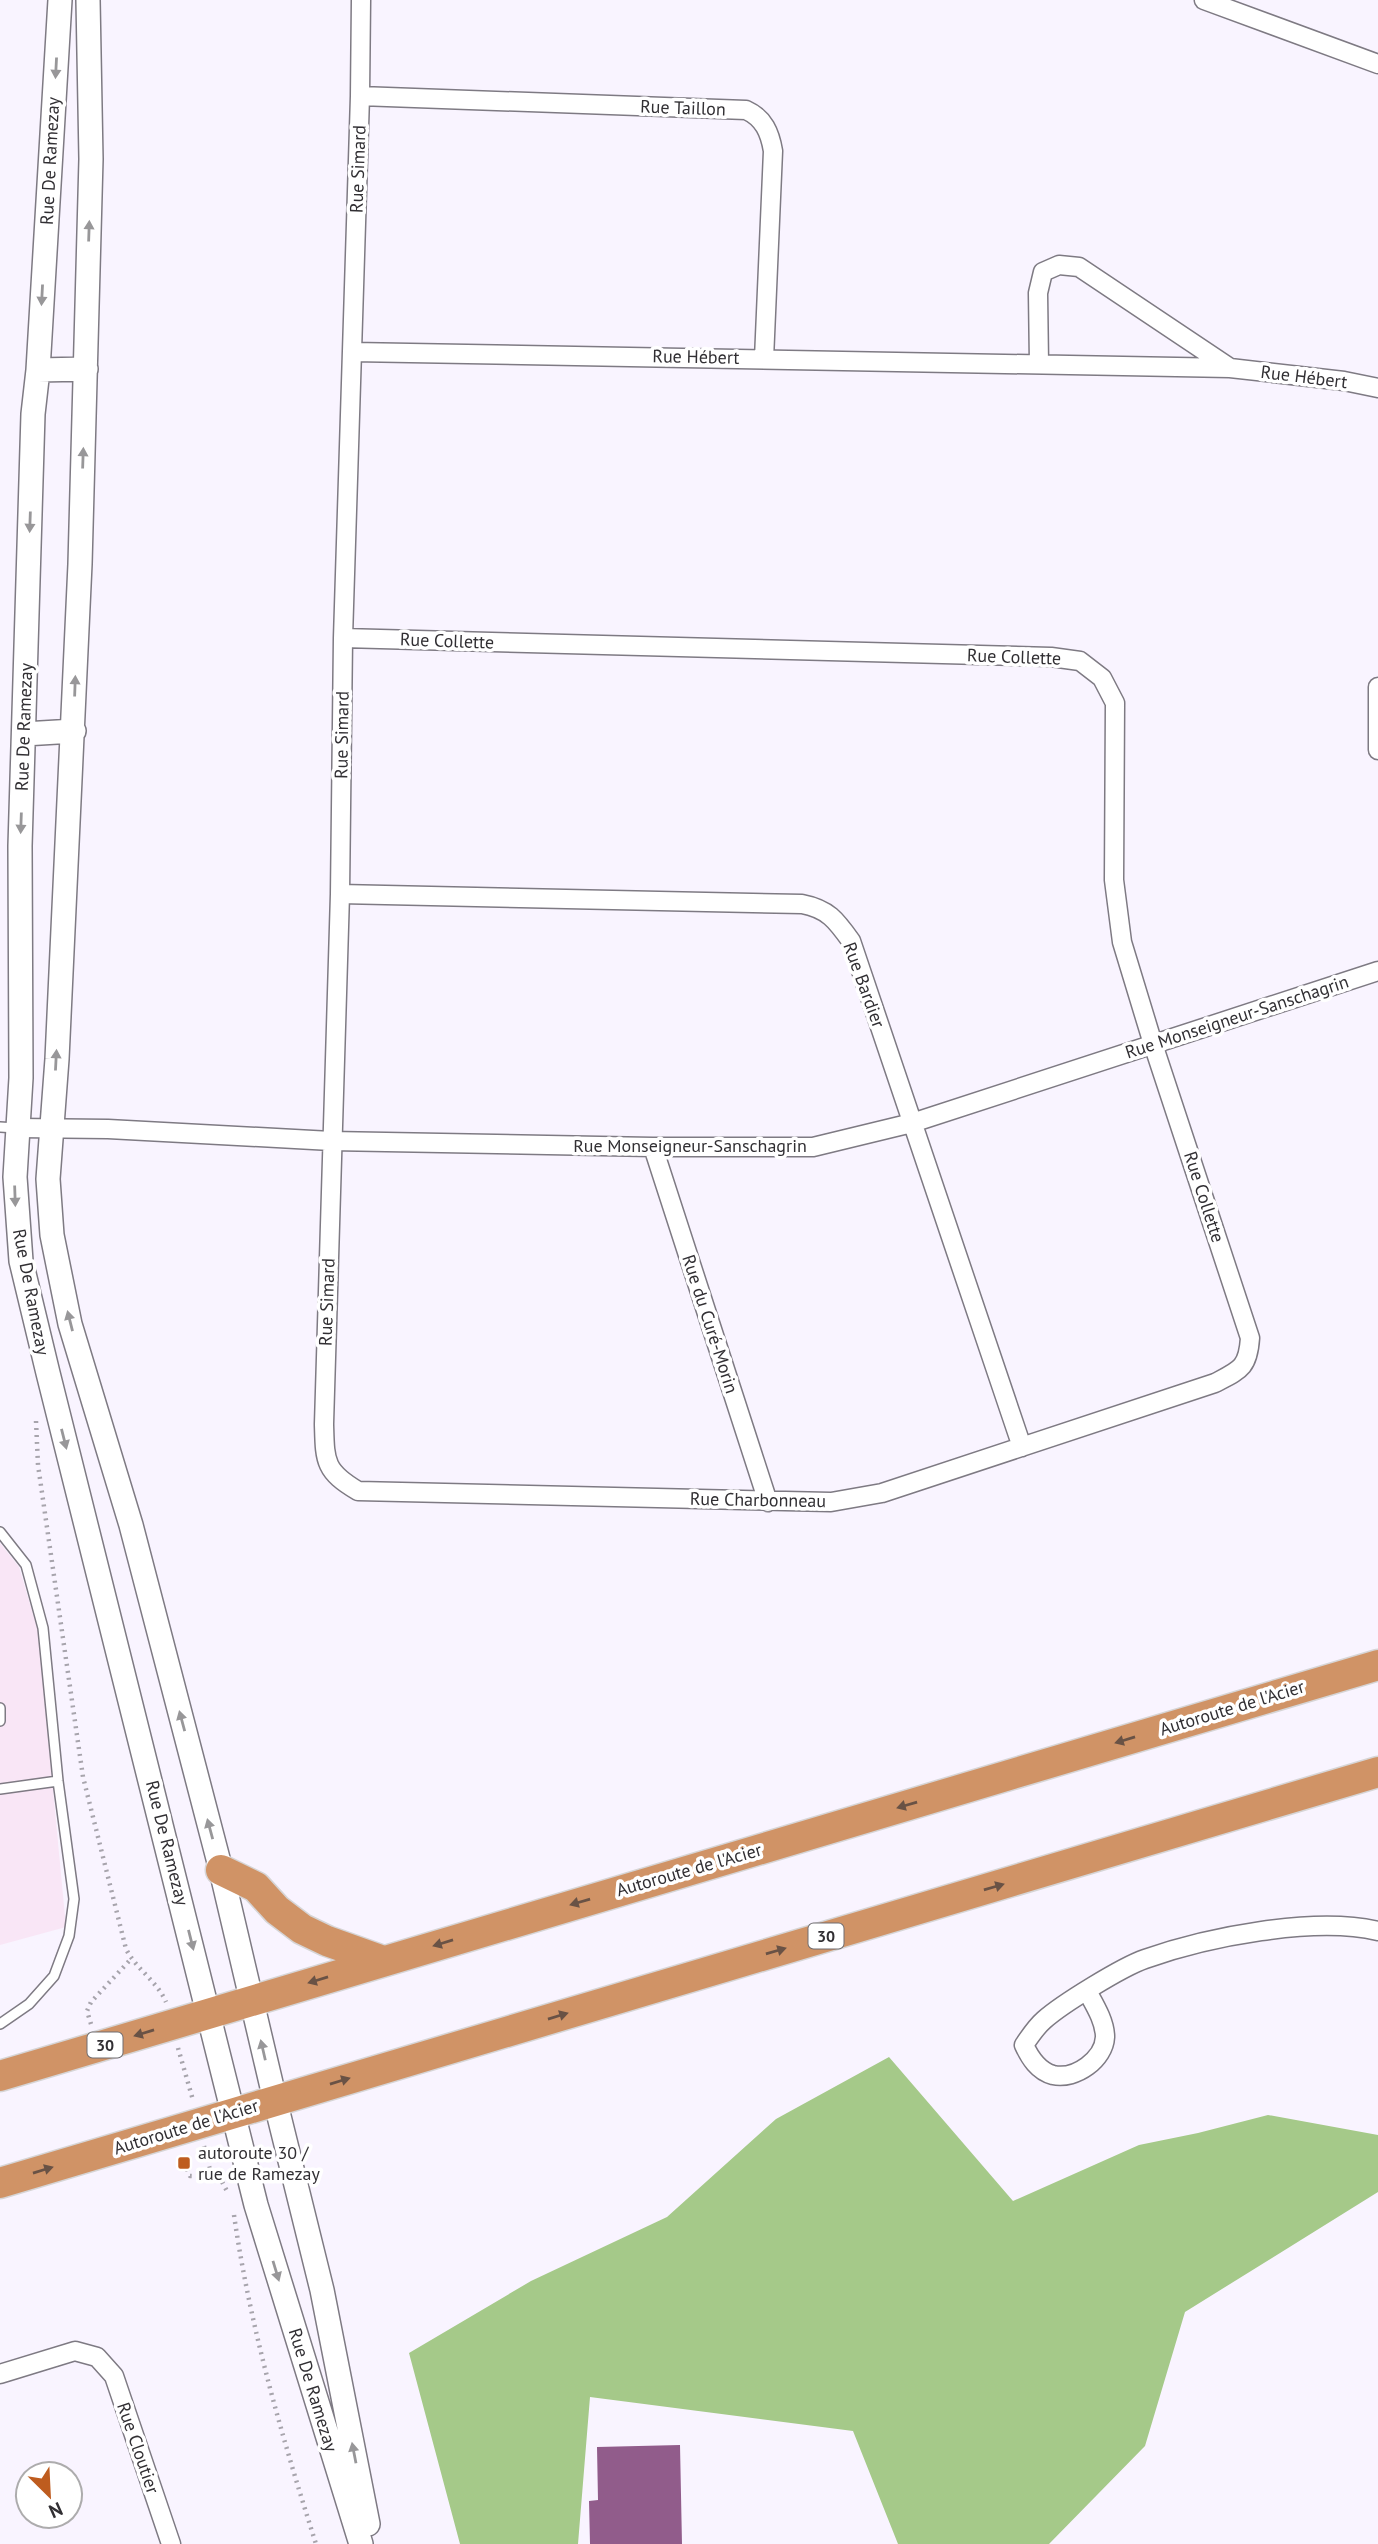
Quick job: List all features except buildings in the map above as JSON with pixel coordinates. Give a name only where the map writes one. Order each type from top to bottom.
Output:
[{"type":"highway","name":"Autoroute de l'Acier","points":[[0,2076],[1378,1665]]},
{"type":"highway","name":"Autoroute de l'Acier","points":[[0,2183],[1378,1772]]},
{"type":"highway","points":[[221,1870],[256,1887],[277,1910],[302,1929],[383,1961]]},
{"type":"street","name":"Rue De Ramezay","points":[[60,0],[33,414],[20,846],[21,1078],[9,1128],[21,1261],[256,2205],[361,2544]]},
{"type":"street","name":"Rue De Ramezay","points":[[88,0],[91,159],[74,731],[48,1179],[55,1257],[79,1355],[137,1547],[221,1870],[322,2290],[372,2544]]},
{"type":"street","name":"Rue Simard","points":[[330,1470],[325,1453],[324,1424],[340,894],[343,638],[360,96],[360,0]]},
{"type":"street","points":[[1204,0],[1378,64]]},
{"type":"street","name":"Rue Taillon","points":[[360,96],[746,110],[755,114],[771,136],[773,151],[764,359]]},
{"type":"street","name":"Rue Hébert","points":[[1039,364],[1038,293],[1043,272],[1059,265],[1079,267],[1230,368]]},
{"type":"street","name":"Rue Hébert","points":[[353,352],[1230,368],[1344,381],[1378,388]]},
{"type":"street","points":[[37,370],[86,369]]},
{"type":"street","name":"Rue Collette","points":[[343,638],[1051,657],[1080,660],[1102,678],[1115,704],[1114,880],[1122,942],[1250,1338],[1249,1357]]},
{"type":"street","points":[[1378,687],[1378,750]]},
{"type":"street","points":[[24,734],[74,731]]},
{"type":"street","name":"Rue Bardier","points":[[340,894],[803,904],[820,908],[837,921],[851,941],[1021,1447]]},
{"type":"street","name":"Rue Monseigneur-Sanschagrin","points":[[9,1128],[331,1141],[813,1147],[912,1123],[1378,971]]},
{"type":"street","name":"Rue du Curé-Morin","points":[[653,1147],[768,1502]]},
{"type":"street","name":"Rue Charbonneau","points":[[330,1470],[358,1491],[831,1502],[882,1493],[1216,1383],[1237,1372],[1249,1357]]},
{"type":"street","points":[[1087,1991],[1105,2035],[1102,2051],[1090,2065],[1075,2072],[1054,2075],[1032,2063],[1024,2045],[1045,2019],[1087,1991],[1143,1959],[1264,1930],[1361,1927],[1378,1931]]},
{"type":"street","name":"Rue Cloutier","points":[[0,2375],[75,2351],[97,2357],[114,2376],[171,2544]]},
{"type":"lane","points":[[0,1532],[26,1566],[43,1628],[58,1782],[74,1899],[69,1936],[54,1976],[29,2004],[0,2024]]},
{"type":"lane","points":[[0,1708],[0,1721]]},
{"type":"lane","points":[[0,1789],[58,1782]]},
{"type":"path","points":[[37,1413],[38,1465],[77,1744],[126,1948],[131,1959],[161,1991],[166,2002]]},
{"type":"path","points":[[91,2025],[88,2011],[91,2002],[131,1959]]},
{"type":"path","points":[[177,2045],[191,2094]]},
{"type":"path","points":[[206,2156],[210,2170],[224,2185],[230,2201]]},
{"type":"path","points":[[184,2163],[190,2176],[203,2176],[210,2170]]},
{"type":"path","points":[[233,2210],[248,2301],[316,2544]]},
{"type":"shaded area","points":[[0,1543],[19,1567],[38,1631],[66,1927],[0,1945]]},
{"type":"green space","points":[[889,2057],[1013,2201],[1139,2145],[1268,2115],[1378,2135],[1378,2192],[1185,2312],[1145,2446],[1049,2544],[898,2544],[853,2431],[590,2397],[578,2544],[460,2544],[409,2353],[531,2281],[667,2217],[776,2119]]},
{"type":"place","name":"autoroute 30 / rue de Ramezay","points":[[184,2163]]}]
